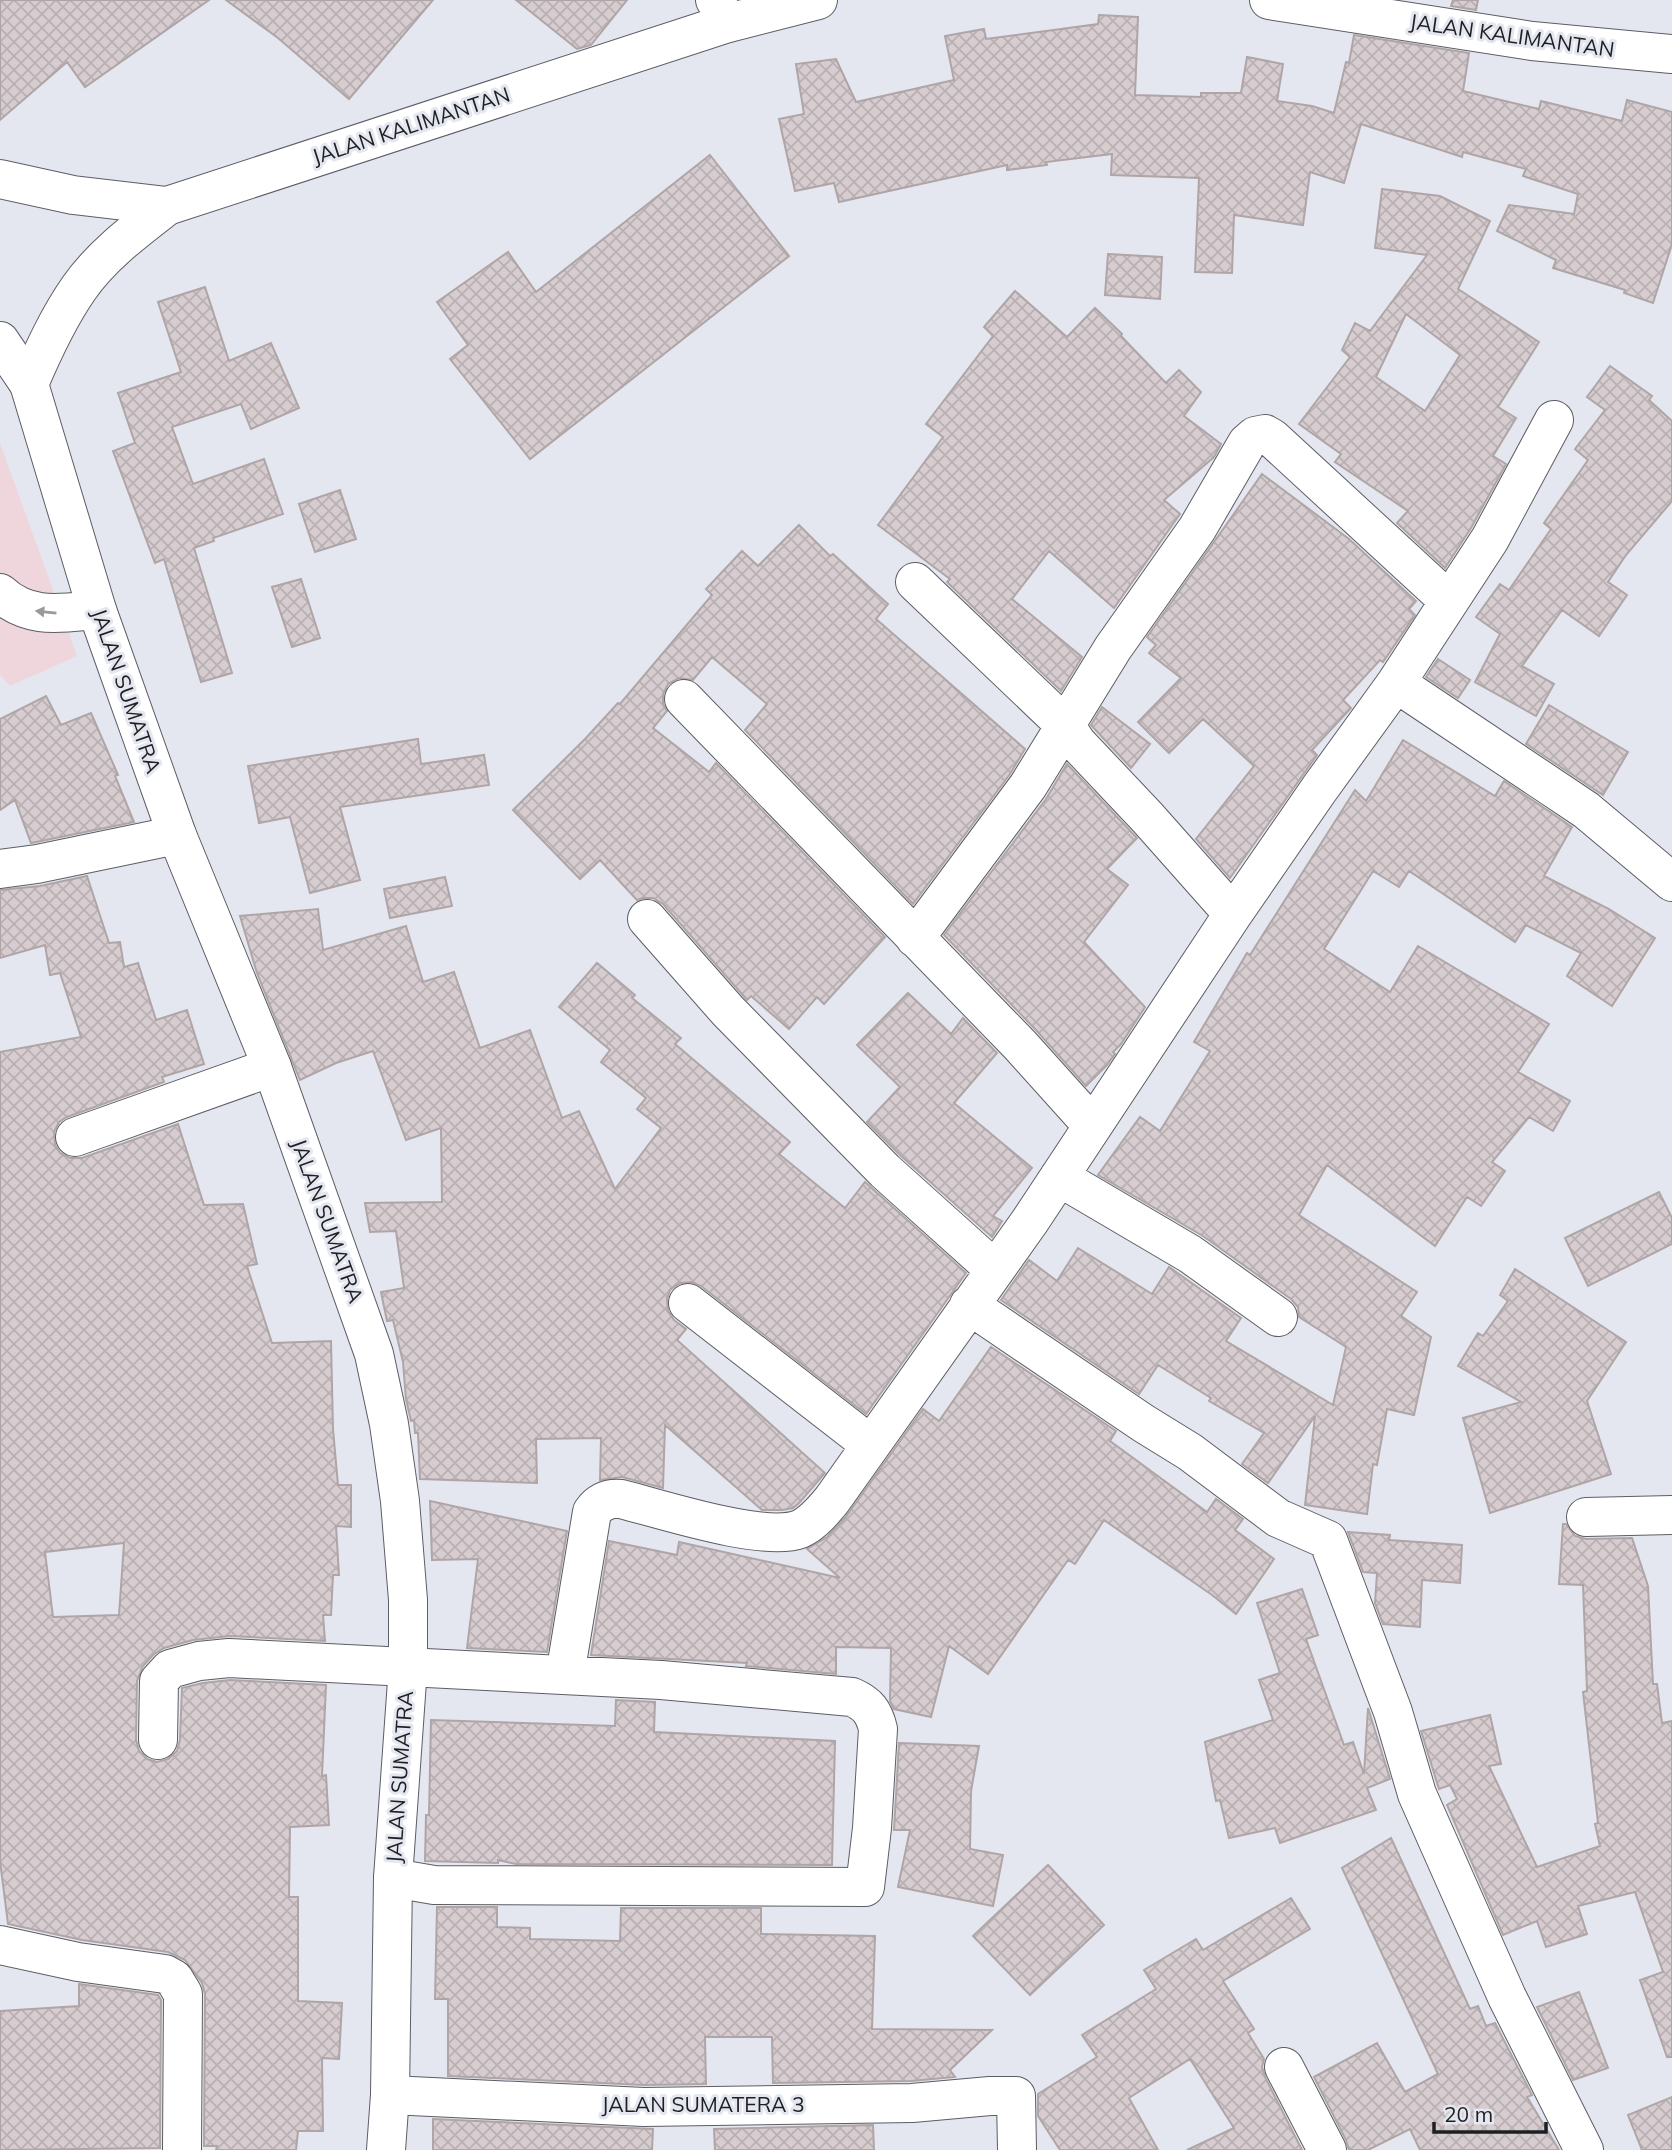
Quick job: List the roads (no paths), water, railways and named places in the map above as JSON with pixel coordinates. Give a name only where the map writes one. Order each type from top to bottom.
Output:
[{"type":"street","name":"JALAN KALIMANTAN","points":[[0,179],[73,195],[167,206],[722,11],[818,0]]},
{"type":"street","name":"JALAN KALIMANTAN","points":[[1269,0],[1532,41],[1672,54]]},
{"type":"street","points":[[29,384],[50,336],[80,285],[121,242],[167,206]]},
{"type":"street","name":"JALAN SUMATRA","points":[[0,341],[29,384],[97,610],[177,835],[272,1067],[374,1354],[389,1424],[400,1501],[408,1600],[408,1667],[393,1878],[390,2095],[386,2150]]},
{"type":"street","points":[[565,1675],[592,1511],[598,1505],[613,1498],[621,1499],[747,1531],[785,1532],[798,1530],[811,1522],[832,1500],[1059,1177],[1233,914],[1396,683],[1490,539],[1554,420]]},
{"type":"street","points":[[915,938],[1028,786],[1113,648],[1197,529],[1247,443],[1259,434],[1272,438],[1449,601]]},
{"type":"street","points":[[915,582],[1066,726],[1077,743],[1233,914]]},
{"type":"street","points":[[0,593],[9,601],[44,614],[97,610]]},
{"type":"street","points":[[1396,683],[1586,810],[1672,882]]},
{"type":"street","points":[[684,699],[1020,1045],[1092,1125]]},
{"type":"street","points":[[0,869],[177,835]]},
{"type":"street","points":[[647,919],[728,1011],[885,1171],[995,1269]]},
{"type":"street","points":[[75,1137],[272,1067]]},
{"type":"street","points":[[1059,1177],[1190,1254],[1278,1317]]},
{"type":"street","points":[[688,1303],[871,1445]]},
{"type":"street","points":[[970,1305],[1190,1452],[1278,1518],[1328,1540],[1393,1713],[1418,1794],[1507,1997],[1584,2150]]},
{"type":"street","points":[[1586,1517],[1672,1516]]},
{"type":"street","points":[[158,1740],[159,1681],[170,1669],[199,1661],[229,1658],[661,1681],[852,1697],[863,1702],[872,1711],[878,1729],[872,1828],[864,1887],[434,1885],[393,1878]]},
{"type":"street","points":[[1,1937],[78,1962],[165,1975],[177,1982],[183,1994],[182,2150]]},
{"type":"street","points":[[1284,2067],[1327,2150]]},
{"type":"street","name":"JALAN SUMATERA 3","points":[[390,2095],[644,2107],[912,2104],[1016,2096],[1017,2150]]}]
